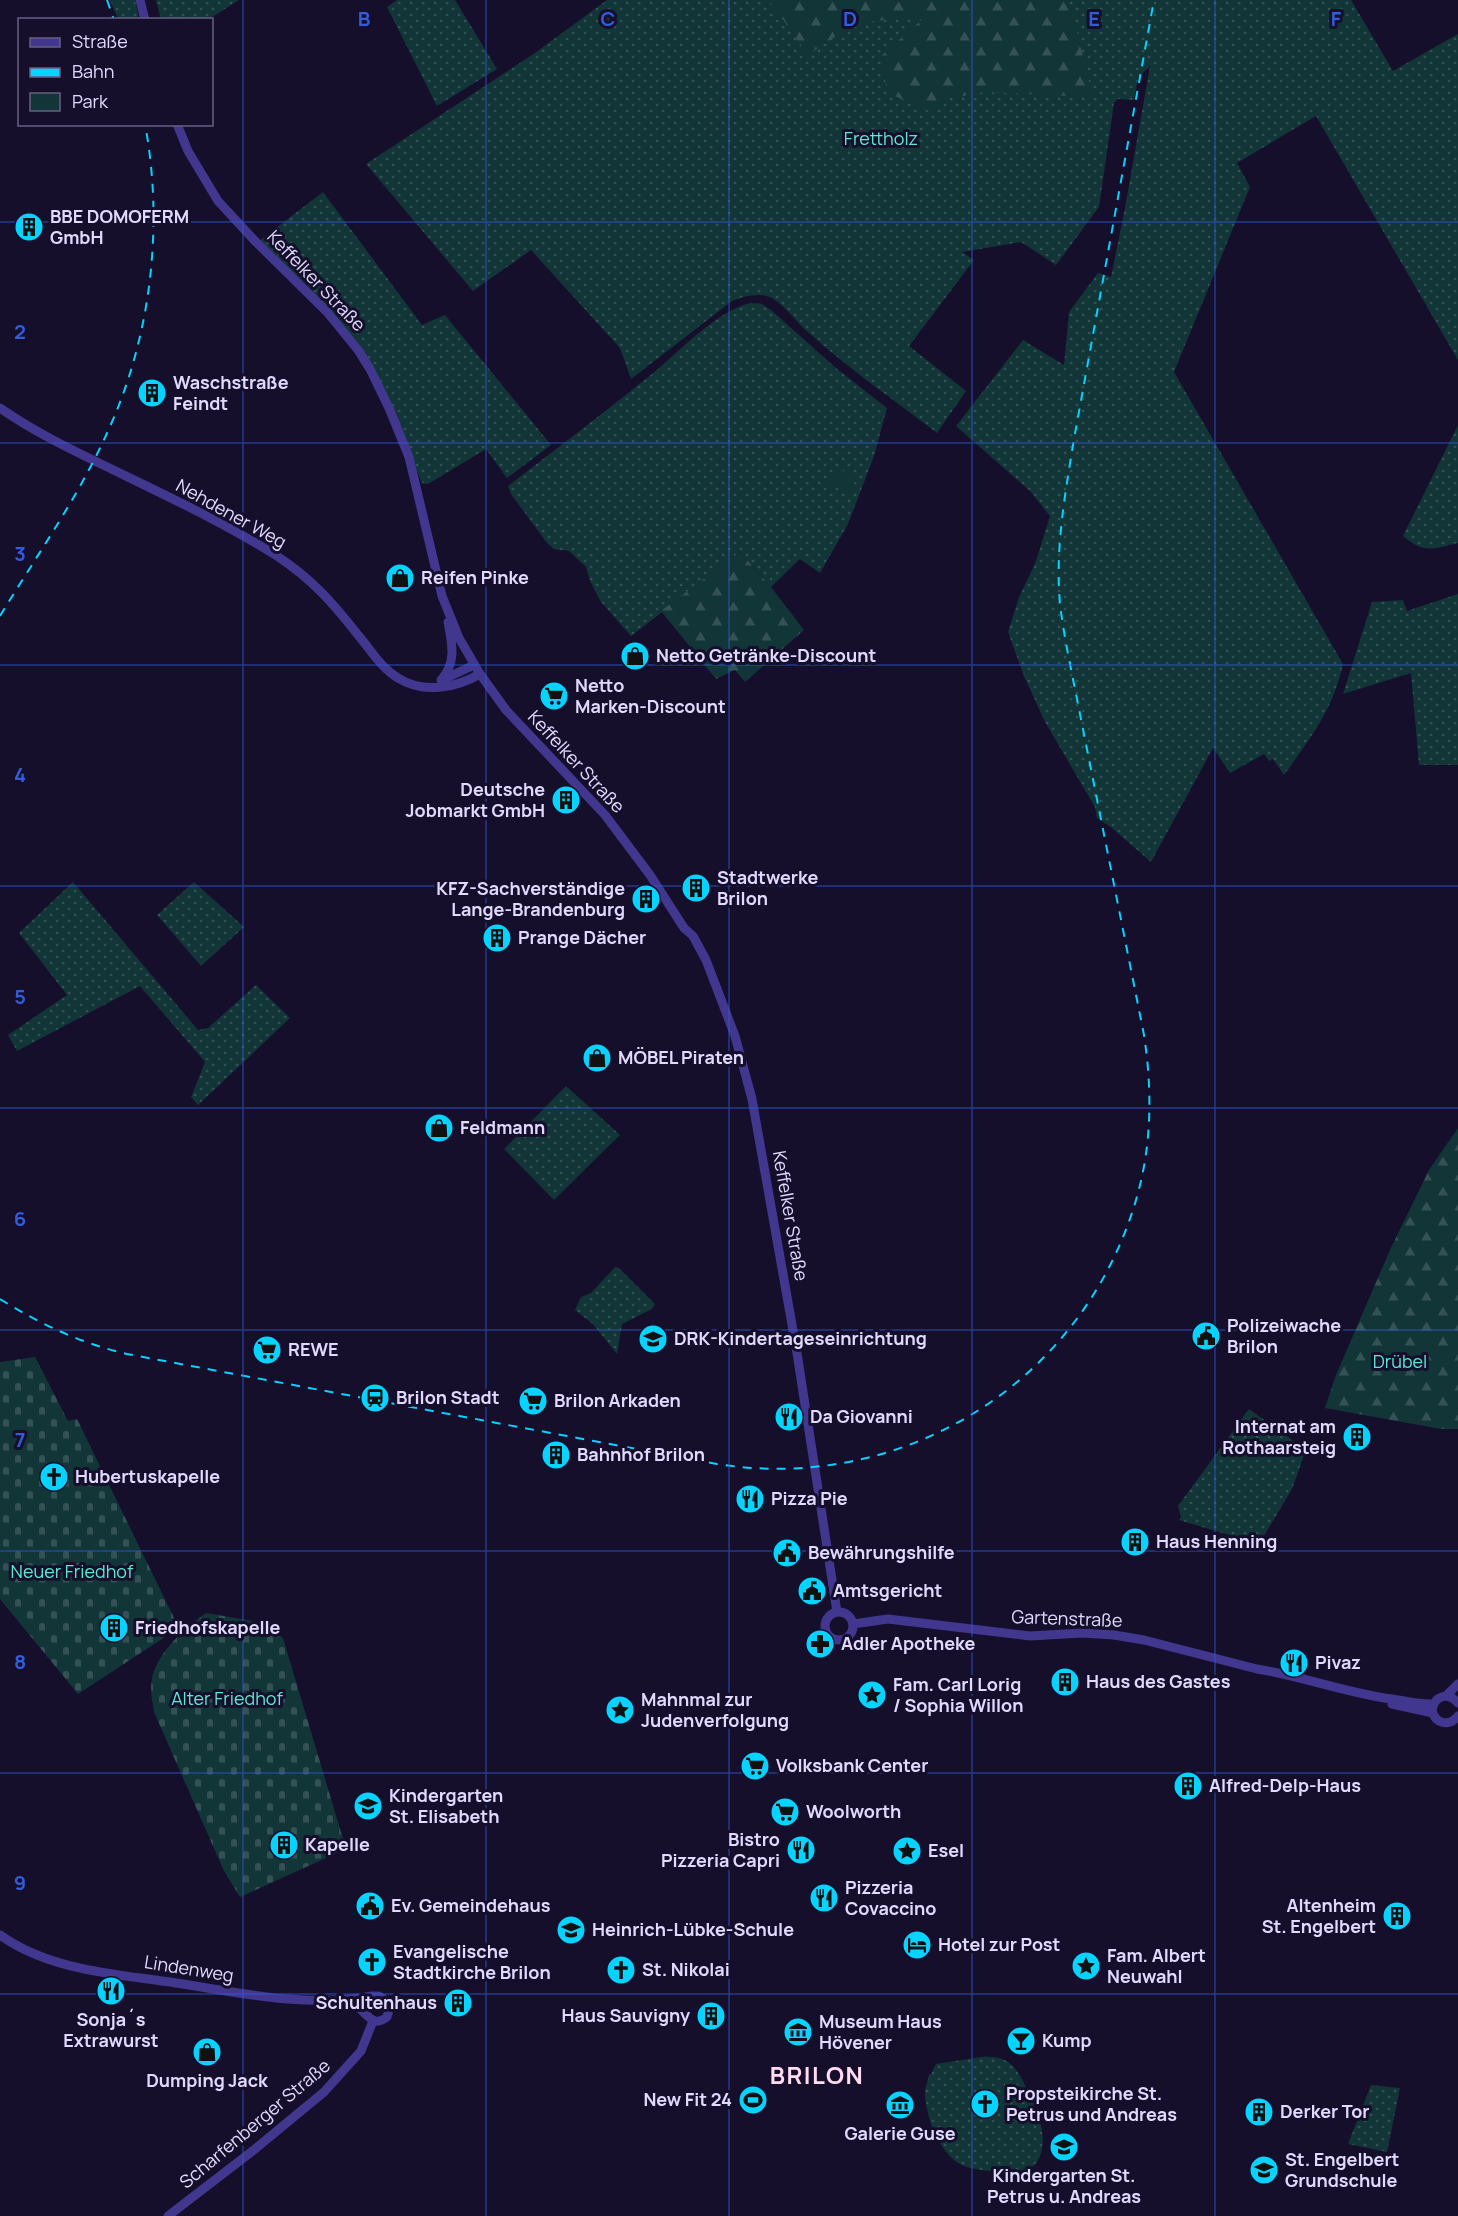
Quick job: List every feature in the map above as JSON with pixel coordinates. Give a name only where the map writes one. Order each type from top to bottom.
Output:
[{"type":"street","points":[[140,0],[144,18]]},
{"type":"street","name":"Keffelker Straße","points":[[178,126],[188,151],[218,201],[327,312],[358,350],[370,369],[382,391],[409,457],[442,596],[459,638],[474,665],[506,710],[605,815],[650,875],[684,928],[693,936],[706,960],[735,1036],[752,1099],[818,1482],[837,1612]]},
{"type":"street","name":"Nehdener Weg","points":[[0,408],[51,440],[177,502],[275,555],[306,576],[397,678],[416,686],[440,688],[461,683],[480,674]]},
{"type":"street","points":[[441,680],[451,666],[453,654],[442,596]]},
{"type":"street","points":[[416,686],[441,680],[474,665]]},
{"type":"street","points":[[837,1612],[847,1614],[853,1624],[851,1633],[844,1639],[835,1640],[826,1632],[825,1623],[829,1616],[837,1612]]},
{"type":"street","name":"Gartenstraße","points":[[853,1624],[888,1619],[1030,1636],[1087,1633],[1119,1635],[1382,1698],[1420,1704],[1433,1708],[1436,1719],[1443,1723],[1451,1722],[1458,1716]]},
{"type":"street","points":[[1433,1708],[1439,1698],[1446,1696],[1458,1684]]},
{"type":"street","points":[[1446,1696],[1458,1703]]},
{"type":"street","name":"Lindenweg","points":[[0,1935],[32,1953],[78,1967],[253,1995],[312,2001],[344,2001],[372,1996]]},
{"type":"street","points":[[344,2001],[373,2021],[380,2021],[387,2017],[389,2006],[383,1997],[372,1996],[365,2003],[364,2013]]},
{"type":"street","name":"Scharfenberger Straße","points":[[168,2216],[324,2092],[361,2051],[373,2021]]},
{"type":"green space","points":[[110,0],[135,0],[139,18],[118,18]]},
{"type":"green space","points":[[156,0],[239,0],[211,18],[161,18]]},
{"type":"green space","points":[[397,0],[455,0],[497,69],[437,106],[387,7]]},
{"type":"green space","name":"Frettholz","points":[[607,0],[1351,0],[1393,71],[1458,34],[1458,360],[1316,116],[1237,163],[1250,187],[1174,372],[1343,664],[1327,709],[1284,775],[1273,759],[1269,761],[1264,754],[1230,773],[1213,748],[1151,862],[1097,818],[1095,807],[1045,722],[1024,676],[1008,632],[1019,597],[1035,564],[1050,516],[1030,491],[956,426],[1023,340],[1064,365],[1069,312],[1098,273],[1111,277],[1150,66],[1138,78],[1134,100],[1118,99],[1114,103],[1099,207],[1056,265],[1021,242],[962,252],[974,260],[909,346],[966,391],[937,433],[840,359],[772,298],[762,295],[747,296],[732,301],[631,379],[620,348],[531,250],[473,291],[366,164],[535,53]]},
{"type":"green space","points":[[764,0],[838,0],[841,2],[843,0],[1069,0],[1093,97],[985,92],[939,100],[929,111],[888,93],[880,57],[926,16],[855,23],[808,55],[772,4]]},
{"type":"green space","points":[[323,192],[422,325],[445,315],[551,445],[507,478],[486,449],[428,484],[422,483],[398,421],[354,342],[307,285],[259,241]]},
{"type":"green space","points":[[751,303],[762,304],[771,310],[837,369],[887,408],[874,456],[848,524],[820,573],[800,559],[771,587],[740,552],[631,636],[601,602],[590,581],[586,567],[569,551],[554,549],[547,543],[511,494],[508,486],[663,365],[712,323],[738,307]]},
{"type":"green space","points":[[1458,425],[1458,543],[1423,548],[1403,536]]},
{"type":"green space","points":[[836,466],[857,479],[848,494],[826,482]]},
{"type":"green space","points":[[740,552],[804,630],[745,682],[735,670],[716,679],[661,611]]},
{"type":"green space","points":[[1458,594],[1458,765],[1419,765],[1411,673],[1343,694],[1372,602],[1403,600],[1407,611]]},
{"type":"green space","points":[[73,882],[198,1030],[208,1028],[256,985],[290,1018],[198,1105],[191,1097],[205,1062],[140,986],[17,1051],[8,1035],[67,995],[19,933]]},
{"type":"green space","points":[[194,882],[244,927],[201,966],[157,915]]},
{"type":"green space","points":[[566,1086],[620,1135],[554,1200],[504,1149]]},
{"type":"green space","name":"Drübel","points":[[1458,1128],[1458,1429],[1441,1429],[1325,1408],[1336,1375],[1390,1250],[1429,1170]]},
{"type":"green space","points":[[615,1267],[619,1268],[655,1304],[652,1309],[622,1324],[617,1354],[593,1324],[575,1310],[581,1297],[591,1293]]},
{"type":"green space","name":"Neuer Friedhof","points":[[35,1357],[68,1421],[77,1419],[177,1624],[162,1639],[78,1694],[0,1599],[0,1362]]},
{"type":"green space","points":[[1249,1409],[1306,1450],[1292,1489],[1259,1544],[1179,1520],[1181,1517],[1178,1506]]},
{"type":"green space","name":"Alter Friedhof","points":[[206,1613],[264,1623],[283,1638],[343,1839],[339,1852],[240,1897],[224,1871],[154,1712],[152,1697],[152,1677],[162,1655],[178,1636]]},
{"type":"green space","points":[[981,2057],[998,2058],[1010,2063],[1018,2073],[1034,2104],[1043,2143],[1037,2162],[1028,2169],[1008,2172],[967,2167],[950,2156],[932,2127],[926,2106],[925,2091],[929,2074],[936,2064]]},
{"type":"green space","points":[[1371,2085],[1400,2088],[1387,2152],[1348,2144]]},
{"type":"railway","points":[[107,0],[113,18]]},
{"type":"railway","points":[[0,1299],[61,1332],[127,1354],[717,1464],[788,1469],[856,1460],[920,1440],[980,1410],[1032,1368],[1077,1318],[1113,1259],[1138,1193],[1146,1154],[1149,1095],[1144,1035],[1068,654],[1060,604],[1060,542],[1074,439],[1154,0]]},
{"type":"railway","points":[[0,616],[71,502],[97,455],[123,395],[135,358],[144,319],[153,241],[151,163],[145,126]]},
{"type":"place","name":"BBE DOMOFERM GmbH","points":[[29,227]]},
{"type":"place","name":"Waschstraße Feindt","points":[[152,393]]},
{"type":"place","name":"Reifen Pinke","points":[[400,578]]},
{"type":"place","name":"Netto Getränke-Discount","points":[[635,656]]},
{"type":"place","name":"Netto Marken-Discount","points":[[554,696]]},
{"type":"place","name":"Deutsche Jobmarkt GmbH","points":[[566,800]]},
{"type":"place","name":"Stadtwerke Brilon","points":[[696,888]]},
{"type":"place","name":"KFZ-Sachverständige Lange-Brandenburg","points":[[646,899]]},
{"type":"place","name":"Prange Dächer","points":[[497,938]]},
{"type":"place","name":"MÖBEL Piraten","points":[[597,1058]]},
{"type":"place","name":"Feldmann","points":[[439,1128]]},
{"type":"place","name":"Polizeiwache Brilon","points":[[1206,1336]]},
{"type":"place","name":"DRK-Kindertageseinrichtung","points":[[653,1339]]},
{"type":"place","name":"REWE","points":[[267,1350]]},
{"type":"place","name":"Brilon Stadt","points":[[375,1398]]},
{"type":"place","name":"Brilon Arkaden","points":[[533,1401]]},
{"type":"place","name":"Da Giovanni","points":[[789,1417]]},
{"type":"place","name":"Internat am Rothaarsteig","points":[[1357,1437]]},
{"type":"place","name":"Bahnhof Brilon","points":[[556,1455]]},
{"type":"place","name":"Hubertuskapelle","points":[[54,1477]]},
{"type":"place","name":"Pizza Pie","points":[[750,1499]]},
{"type":"place","name":"Haus Henning","points":[[1135,1542]]},
{"type":"place","name":"Bewährungshilfe","points":[[787,1553]]},
{"type":"place","name":"Amtsgericht","points":[[812,1591]]},
{"type":"place","name":"Friedhofskapelle","points":[[114,1628]]},
{"type":"place","name":"Adler Apotheke","points":[[820,1644]]},
{"type":"place","name":"Pivaz","points":[[1294,1663]]},
{"type":"place","name":"Haus des Gastes","points":[[1065,1682]]},
{"type":"place","name":"Fam. Carl Lorig / Sophia Willon","points":[[872,1695]]},
{"type":"place","name":"Mahnmal zur Judenverfolgung","points":[[620,1710]]},
{"type":"place","name":"Volksbank Center","points":[[755,1766]]},
{"type":"place","name":"Alfred-Delp-Haus","points":[[1188,1786]]},
{"type":"place","name":"Kindergarten St. Elisabeth","points":[[368,1806]]},
{"type":"place","name":"Woolworth","points":[[785,1812]]},
{"type":"place","name":"Kapelle","points":[[284,1845]]},
{"type":"place","name":"Bistro Pizzeria Capri","points":[[801,1850]]},
{"type":"place","name":"Esel","points":[[907,1851]]},
{"type":"place","name":"Pizzeria Covaccino","points":[[824,1898]]},
{"type":"place","name":"Ev. Gemeindehaus","points":[[370,1906]]},
{"type":"place","name":"Altenheim St. Engelbert","points":[[1397,1916]]},
{"type":"place","name":"Heinrich-Lübke-Schule","points":[[571,1930]]},
{"type":"place","name":"Hotel zur Post","points":[[917,1945]]},
{"type":"place","name":"Evangelische Stadtkirche Brilon","points":[[372,1962]]},
{"type":"place","name":"Fam. Albert Neuwahl","points":[[1086,1966]]},
{"type":"place","name":"St. Nikolai","points":[[621,1970]]},
{"type":"place","name":"Sonja´s Extrawurst","points":[[111,1991]]},
{"type":"place","name":"Schultenhaus","points":[[458,2003]]},
{"type":"place","name":"Haus Sauvigny","points":[[711,2016]]},
{"type":"place","name":"Museum Haus Hövener","points":[[798,2032]]},
{"type":"place","name":"Kump","points":[[1021,2041]]},
{"type":"place","name":"Dumping Jack","points":[[207,2052]]},
{"type":"place","name":"New Fit 24","points":[[753,2100]]},
{"type":"place","name":"Propsteikirche St. Petrus und Andreas","points":[[985,2104]]},
{"type":"place","name":"Galerie Guse","points":[[900,2105]]},
{"type":"place","name":"Derker Tor","points":[[1259,2112]]},
{"type":"place","name":"Kindergarten St. Petrus u. Andreas","points":[[1064,2147]]},
{"type":"place","name":"St. Engelbert Grundschule","points":[[1264,2170]]},
{"type":"district","name":"BRILON","points":[[817,2076]]}]
